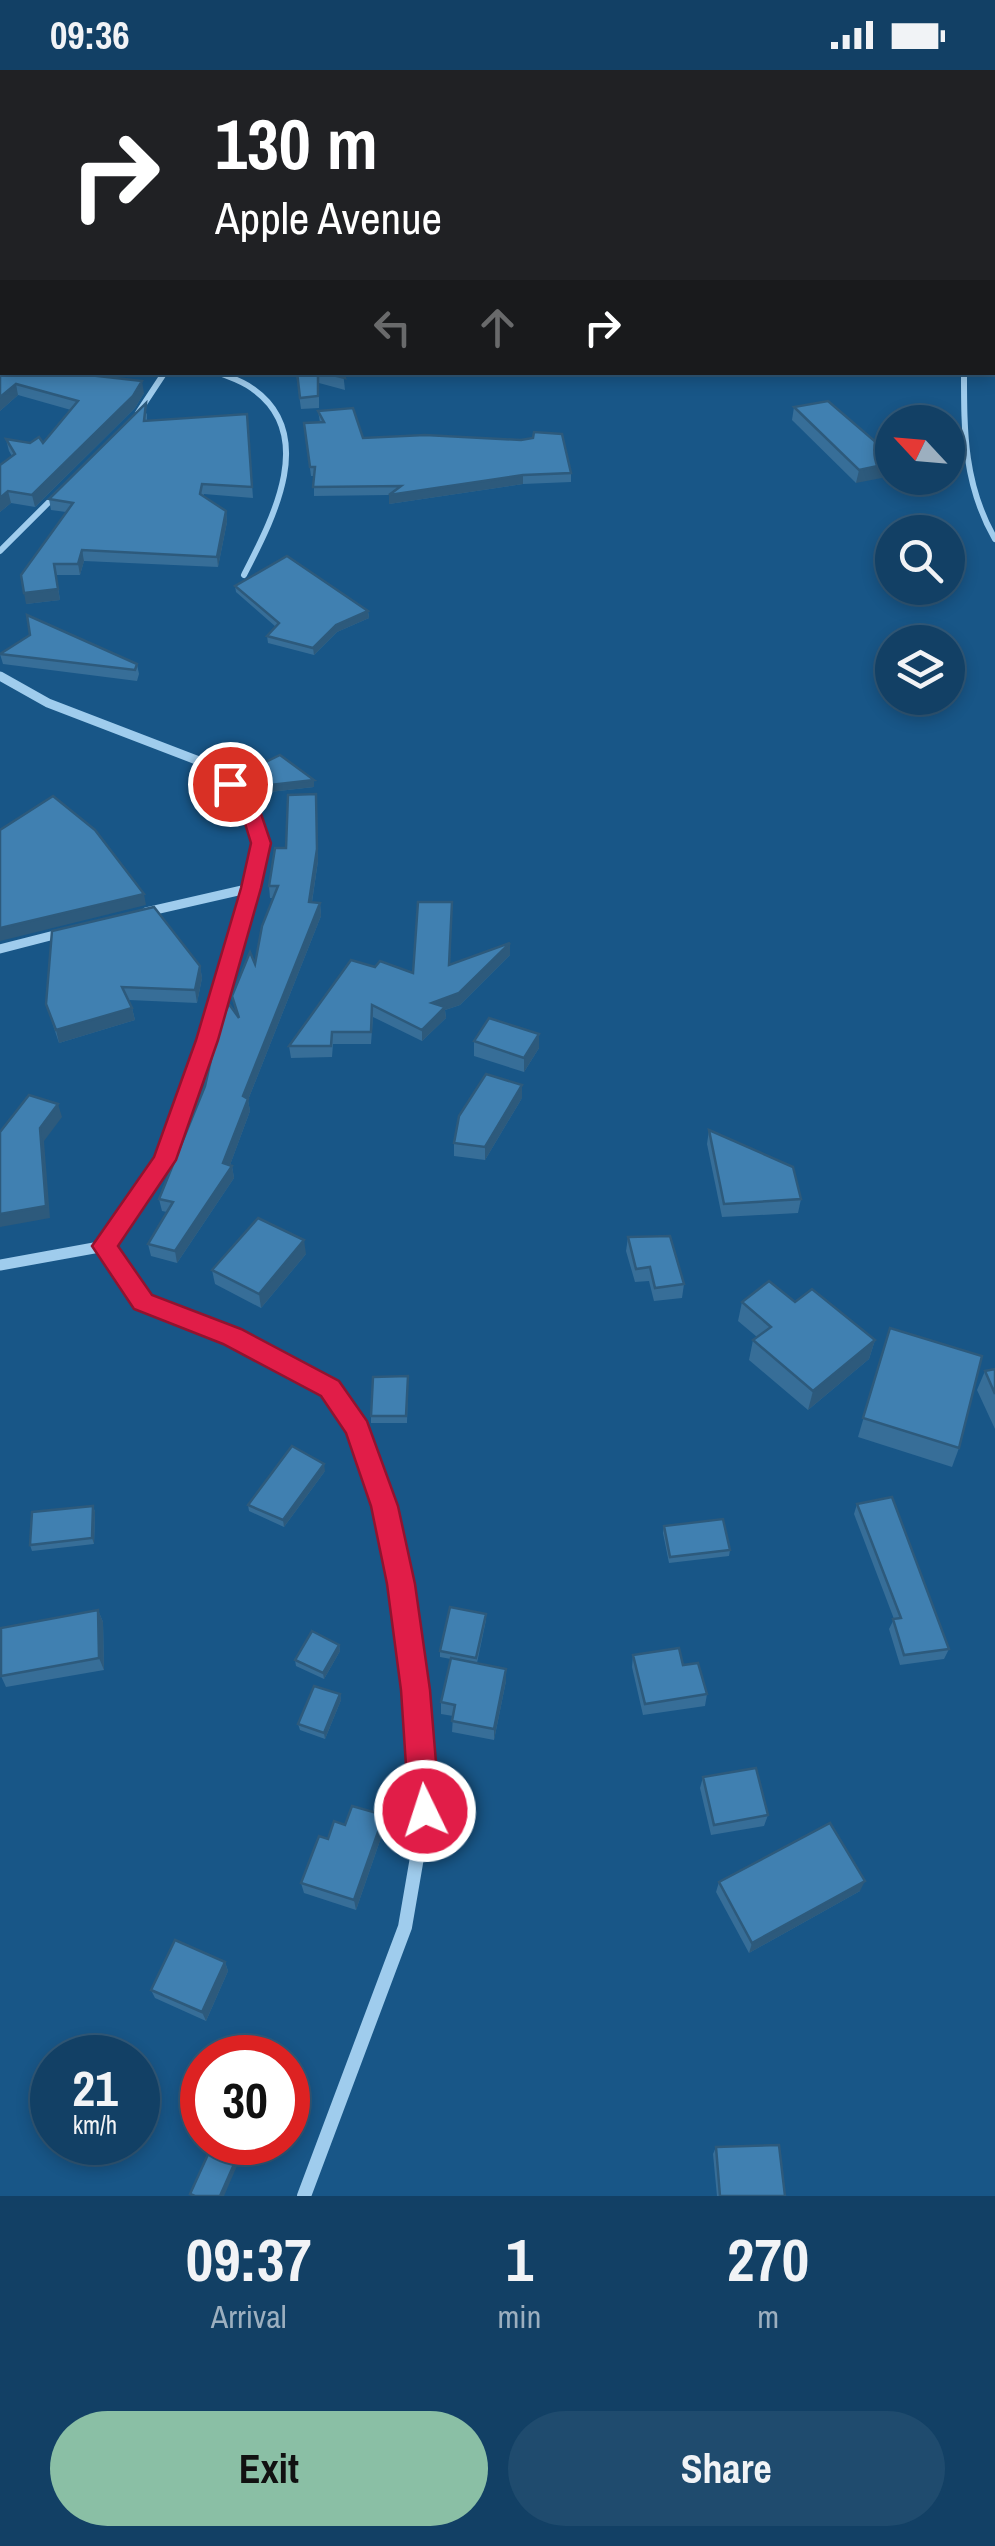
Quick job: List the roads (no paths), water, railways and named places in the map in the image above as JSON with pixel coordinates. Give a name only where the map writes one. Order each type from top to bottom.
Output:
[{"type":"street","points":[[128,424],[164,375]]},
{"type":"street","points":[[225,375],[245,382],[266,400],[290,449],[273,521],[244,575]]},
{"type":"street","points":[[964,375],[964,471],[979,514],[995,539]]},
{"type":"street","points":[[0,551],[66,486]]},
{"type":"street","points":[[0,676],[48,703],[212,766],[248,802],[261,843],[207,1040],[164,1160],[104,1246],[0,1265]]},
{"type":"street","points":[[125,918],[251,888]]},
{"type":"street","points":[[0,949],[72,930]]},
{"type":"street","points":[[104,1246],[143,1302],[232,1336],[330,1389],[358,1429],[384,1506],[398,1568],[416,1690],[425,1811],[405,1927],[304,2196]]}]
